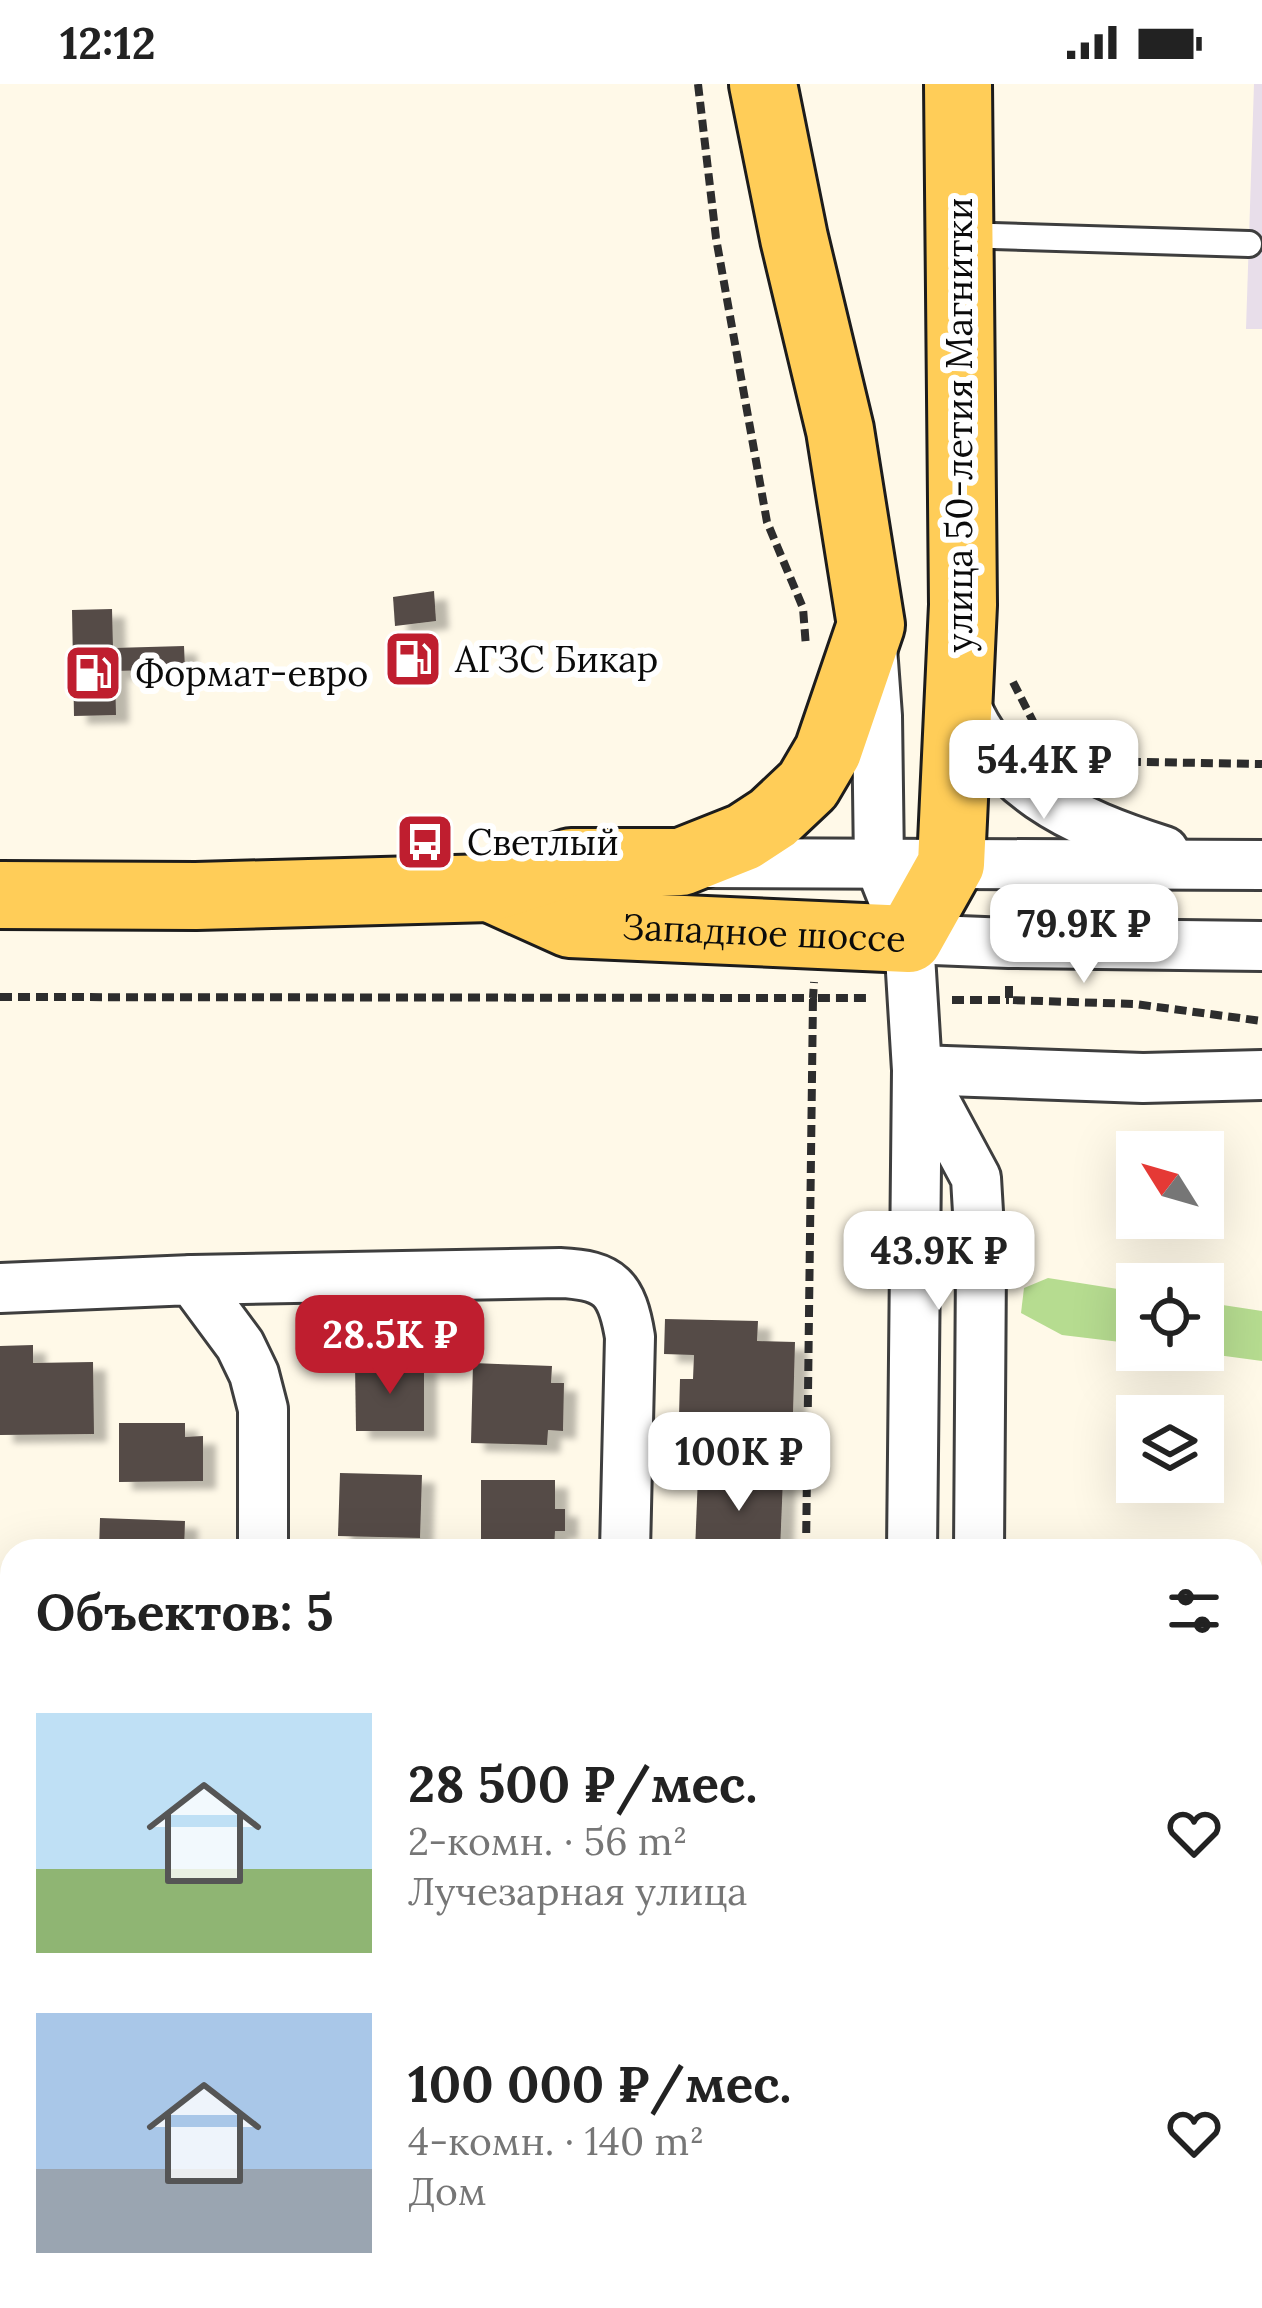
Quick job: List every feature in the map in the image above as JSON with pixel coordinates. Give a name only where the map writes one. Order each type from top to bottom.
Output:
[{"type":"main road","points":[[681,862],[744,837],[808,785],[828,751],[871,625],[840,430],[763,84]]},
{"type":"main road","name":"улица 50-летия Магнитки","points":[[911,969],[951,864],[963,605],[958,84]]},
{"type":"main road","name":"Западное шоссе","points":[[0,895],[196,896],[490,888],[571,862],[681,862]]},
{"type":"main road","name":"Западное шоссе","points":[[490,888],[570,924],[911,969]]},
{"type":"street","points":[[871,625],[880,863],[911,969],[917,1070],[912,1539]]},
{"type":"street","name":"Западное шоссе","points":[[959,688],[969,718],[986,745],[1023,783],[1057,808],[1105,832],[1209,865]]},
{"type":"street","name":"Западное шоссе","points":[[681,862],[1262,865]]},
{"type":"street","name":"Западное шоссе","points":[[911,969],[1009,943],[1262,946]]},
{"type":"street","points":[[917,1070],[1143,1078],[1262,1075]]},
{"type":"street","points":[[917,1070],[976,1178],[981,1263],[980,1539]]},
{"type":"street","points":[[0,1288],[586,1274],[610,1286],[625,1306],[630,1336],[625,1539]]},
{"type":"street","points":[[192,1280],[240,1346],[263,1409],[263,1539]]},
{"type":"lane","points":[[957,235],[1249,244]]},
{"type":"path","points":[[698,84],[716,238],[767,522],[803,608],[806,649]]},
{"type":"path","points":[[1023,783],[1048,750],[1087,760],[1262,764]]},
{"type":"path","points":[[806,1539],[813,998],[911,969],[1009,1000]]},
{"type":"shaded area","points":[[1254,84],[1262,84],[1262,329],[1246,329]]},
{"type":"green space","points":[[1048,1278],[1116,1289],[1116,1341],[1062,1335],[1021,1313],[1024,1288]]},
{"type":"green space","points":[[1224,1305],[1262,1311],[1262,1361],[1224,1356]]},
{"type":"building","points":[[434,591],[436,621],[395,626],[393,597]]},
{"type":"building","points":[[112,609],[113,648],[184,646],[185,669],[115,671],[116,715],[74,716],[72,610]]},
{"type":"building","points":[[665,1319],[758,1321],[757,1341],[795,1342],[792,1449],[691,1447],[691,1416],[679,1416],[680,1379],[693,1379],[694,1355],[664,1354]]},
{"type":"building","points":[[33,1345],[33,1363],[93,1362],[94,1434],[0,1435],[0,1346]]},
{"type":"building","points":[[473,1363],[552,1366],[551,1383],[564,1383],[563,1431],[548,1430],[547,1445],[471,1443]]},
{"type":"building","points":[[355,1364],[424,1364],[424,1431],[356,1431]]},
{"type":"building","points":[[119,1423],[185,1423],[185,1437],[203,1436],[203,1481],[119,1482]]},
{"type":"building","points":[[340,1473],[422,1475],[420,1538],[338,1536]]},
{"type":"building","points":[[698,1476],[783,1478],[780,1539],[695,1539]]},
{"type":"building","points":[[481,1480],[555,1480],[555,1509],[565,1509],[565,1531],[555,1531],[555,1539],[481,1539]]},
{"type":"building","points":[[100,1518],[185,1521],[184,1539],[99,1539]]},
{"type":"place","name":"АГЗС Бикар","points":[[413,659]]},
{"type":"place","name":"Формат-евро","points":[[93,673]]},
{"type":"place","name":"Светлый","points":[[425,842]]}]
